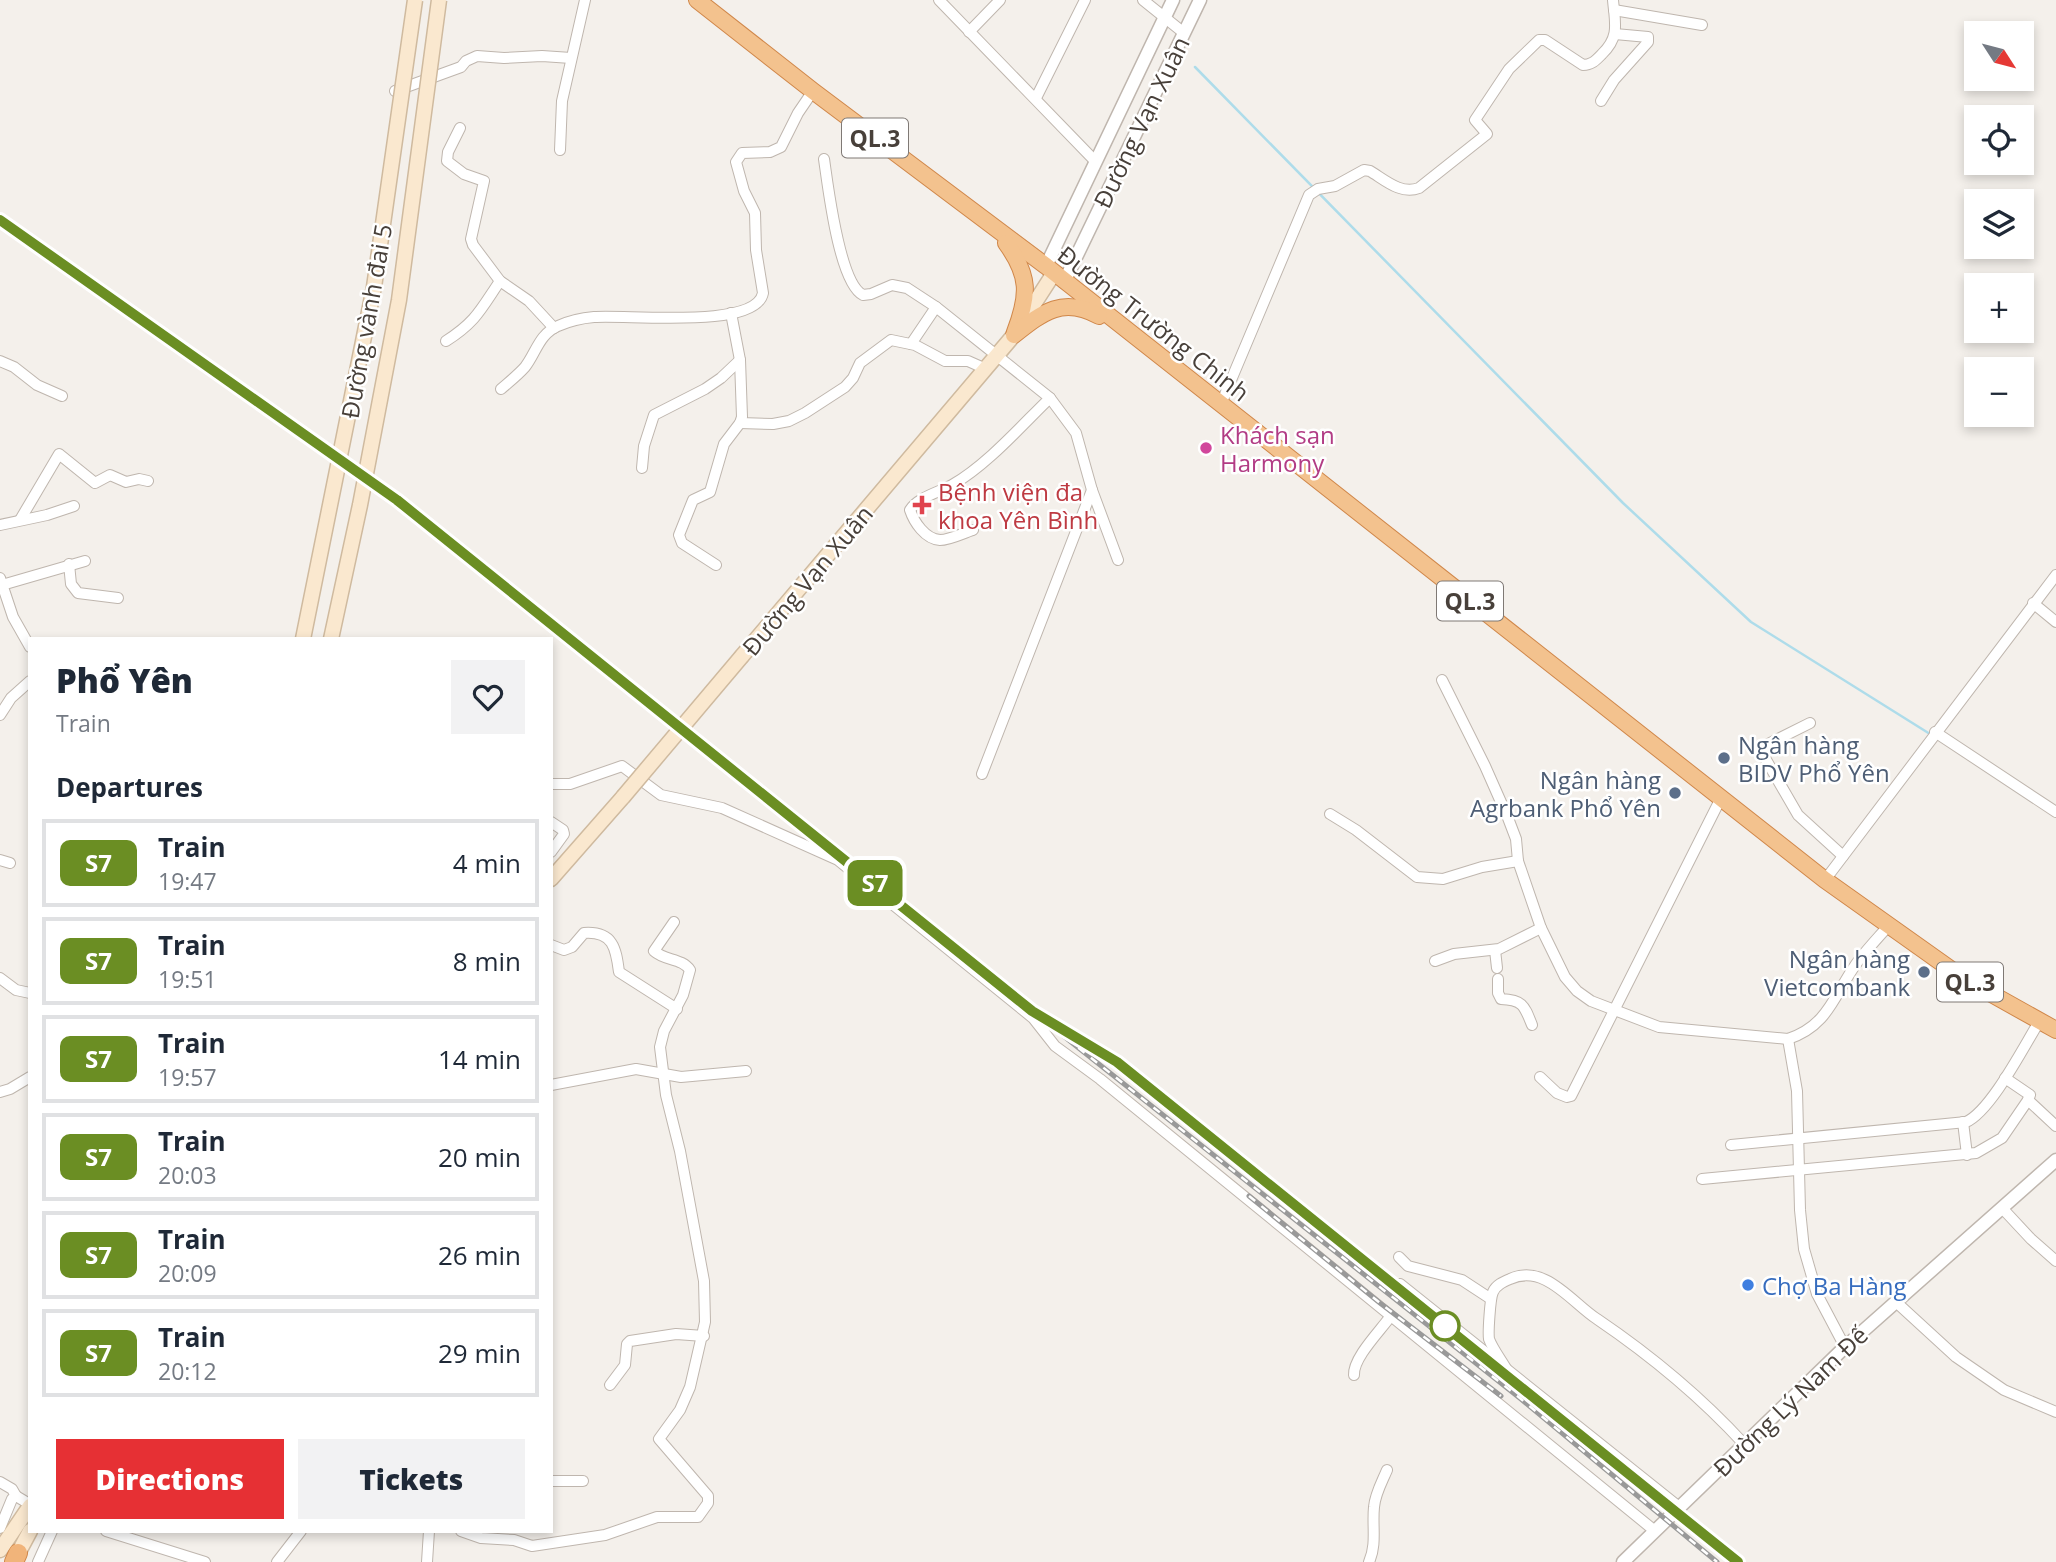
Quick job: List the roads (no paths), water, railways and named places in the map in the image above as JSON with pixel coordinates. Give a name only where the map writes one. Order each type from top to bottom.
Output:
[{"type":"highway","name":"Đường Trường Chinh","points":[[697,0],[1055,274],[1825,880],[1963,978],[2056,1030]]},
{"type":"highway","points":[[996,229],[1020,265],[1026,284],[1024,310],[1014,335]]},
{"type":"highway","points":[[1014,335],[1040,315],[1052,309],[1069,306],[1092,312],[1127,332]]},
{"type":"main road","name":"Đường vành đai 5","points":[[303,637],[374,286],[415,0]]},
{"type":"main road","name":"Đường vành đai 5","points":[[331,637],[399,300],[439,0]]},
{"type":"main road","name":"Đường Vạn Xuân","points":[[553,878],[998,355],[1055,274]]},
{"type":"main road","points":[[0,1550],[6,1529],[25,1500]]},
{"type":"main road","points":[[15,1559],[29,1533]]},
{"type":"street","points":[[560,150],[562,101],[585,0]]},
{"type":"street","points":[[939,0],[1096,162]]},
{"type":"street","points":[[969,32],[1000,0]]},
{"type":"street","points":[[1036,98],[1085,0]]},
{"type":"street","points":[[1143,0],[1184,33]]},
{"type":"street","name":"Đường Vạn Xuân","points":[[1055,274],[1096,162],[1173,0]]},
{"type":"street","name":"Đường Vạn Xuân","points":[[1055,274],[1200,0]]},
{"type":"street","points":[[1221,404],[1306,199],[1316,191],[1335,186],[1364,170],[1403,191],[1419,188],[1487,134],[1475,120],[1509,69],[1539,40],[1545,40],[1577,63],[1588,65],[1609,47],[1615,34],[1613,5],[1702,25]]},
{"type":"street","points":[[1601,101],[1614,80],[1648,41],[1648,37],[1643,35],[1615,34]]},
{"type":"street","points":[[395,91],[461,67],[466,61],[477,56],[571,58]]},
{"type":"street","points":[[501,389],[523,369],[546,333],[568,322],[595,317],[703,317],[731,313],[758,304],[763,293],[756,250],[755,213],[738,172],[738,156],[746,151],[770,152],[781,147],[798,113],[813,91]]},
{"type":"street","points":[[460,128],[447,161],[464,174],[484,181],[471,239],[475,249],[500,281],[529,301],[554,328]]},
{"type":"street","points":[[824,159],[830,208],[851,284],[863,295],[900,285],[936,307],[1050,398],[1076,433],[1092,490],[1118,560]]},
{"type":"street","points":[[446,341],[471,323],[483,310],[500,281]]},
{"type":"street","points":[[911,344],[936,307]]},
{"type":"street","points":[[716,565],[682,543],[679,536],[693,500],[710,492],[723,444],[740,424],[742,417],[740,360],[731,313]]},
{"type":"street","points":[[740,424],[789,421],[845,387],[860,363],[891,340],[911,344],[945,361],[968,362],[986,369]]},
{"type":"street","points":[[642,468],[644,446],[654,415],[705,389],[740,360]]},
{"type":"street","points":[[0,361],[14,367],[37,385],[62,396]]},
{"type":"street","points":[[973,530],[940,540],[918,527],[910,510],[918,502],[956,483],[1001,446],[1050,398]]},
{"type":"street","points":[[20,520],[58,454],[95,483],[110,475],[126,482],[139,479],[148,481]]},
{"type":"street","points":[[982,774],[1092,490]]},
{"type":"street","points":[[0,525],[74,506]]},
{"type":"street","points":[[28,643],[13,617],[1,581],[85,561]]},
{"type":"street","points":[[68,564],[71,584],[78,593],[118,598]]},
{"type":"street","points":[[1825,880],[2056,575]]},
{"type":"street","points":[[2034,603],[2056,622]]},
{"type":"street","points":[[1442,680],[1504,808],[1516,839],[1518,861],[1541,928],[1565,977],[1577,991],[1591,1001],[1659,1027],[1788,1039],[1805,1033],[1825,1014],[1852,970],[1890,924]]},
{"type":"street","points":[[0,715],[12,698],[28,683]]},
{"type":"street","points":[[1810,723],[1768,744],[1765,758],[1798,815],[1843,856]]},
{"type":"street","points":[[1935,732],[2056,811]]},
{"type":"street","points":[[553,784],[570,784],[622,766],[661,795],[722,808],[838,860],[1032,1018],[1055,1046],[1100,1079],[1654,1531]]},
{"type":"street","points":[[1540,1077],[1557,1093],[1571,1096],[1721,798]]},
{"type":"street","points":[[1330,814],[1356,830],[1418,877],[1443,878],[1482,867],[1518,861]]},
{"type":"street","points":[[553,823],[563,830],[564,834],[553,849]]},
{"type":"street","points":[[467,1533],[481,1538],[520,1536],[533,1546],[606,1535],[657,1517],[694,1518],[702,1514],[708,1503],[708,1496],[659,1439],[685,1399],[704,1336],[704,1281],[663,1073],[660,1039],[683,995],[689,967],[654,951],[674,922]]},
{"type":"street","points":[[1435,961],[1454,954],[1495,950],[1541,928]]},
{"type":"street","points":[[553,946],[564,950],[572,947],[584,933],[607,937],[617,954],[620,972],[677,1009]]},
{"type":"street","points":[[1495,950],[1497,968]]},
{"type":"street","points":[[0,978],[16,990],[28,993]]},
{"type":"street","points":[[1498,979],[1501,999],[1511,999],[1524,1006],[1532,1025]]},
{"type":"street","points":[[1731,1145],[1963,1122],[1978,1114],[2005,1078],[2039,1022]]},
{"type":"street","points":[[1788,1039],[1797,1091],[1800,1210],[1808,1271],[1845,1347]]},
{"type":"street","points":[[553,1085],[636,1069],[681,1077],[746,1071]]},
{"type":"street","points":[[0,1092],[28,1078]]},
{"type":"street","points":[[1702,1179],[1966,1155],[1988,1147],[2002,1138],[2028,1100],[2026,1092],[2005,1078]]},
{"type":"street","points":[[2028,1100],[2056,1126]]},
{"type":"street","points":[[1963,1122],[1966,1155]]},
{"type":"street","name":"Đường Lý Nam Đế","points":[[1623,1562],[1845,1347],[2056,1160]]},
{"type":"street","points":[[2003,1209],[2056,1261]]},
{"type":"street","points":[[1399,1257],[1408,1266],[1462,1280],[1491,1299]]},
{"type":"street","points":[[1508,1372],[1489,1336],[1492,1292],[1498,1285],[1516,1277],[1533,1277],[1555,1285],[1595,1318],[1629,1339],[1661,1364],[1709,1405],[1744,1444]]},
{"type":"street","points":[[1400,1284],[1679,1507]]},
{"type":"street","points":[[1896,1302],[1956,1357],[2004,1391],[2056,1412]]},
{"type":"street","points":[[1354,1375],[1354,1367],[1390,1317]]},
{"type":"street","points":[[610,1385],[625,1365],[627,1344],[630,1341],[677,1334],[704,1336]]},
{"type":"street","points":[[1369,1562],[1375,1545],[1372,1528],[1375,1498],[1387,1470]]},
{"type":"street","points":[[553,1481],[583,1481]]},
{"type":"street","points":[[0,1482],[25,1500]]},
{"type":"street","points":[[38,1562],[51,1533]]},
{"type":"street","points":[[112,1533],[205,1562]]},
{"type":"street","points":[[277,1562],[299,1533]]},
{"type":"street","points":[[427,1562],[429,1533]]},
{"type":"waterway","points":[[1195,67],[1623,503],[1751,622],[1930,734]]},
{"type":"railway","points":[[0,220],[397,500],[1032,1011],[1521,1399],[1717,1562]]},
{"type":"railway","points":[[1089,1045],[1117,1062],[1391,1283]]},
{"type":"railway","points":[[1249,1196],[1380,1303],[1501,1396]]},
{"type":"railway","points":[[1601,1452],[1738,1562]]},
{"type":"train","name":"S7","points":[[0,220],[397,500],[1032,1011],[1117,1062],[1738,1562]]},
{"type":"place","name":"Khách sạn Harmony","points":[[1206,448]]},
{"type":"place","name":"Bệnh viện đa khoa Yên Bình","points":[[922,505]]},
{"type":"place","name":"Ngân hàng BIDV Phổ Yên","points":[[1724,758]]},
{"type":"place","name":"Ngân hàng Agrbank Phổ Yên","points":[[1675,793]]},
{"type":"place","name":"Ngân hàng Vietcombank","points":[[1924,972]]},
{"type":"place","name":"Chợ Ba Hàng","points":[[1748,1285]]}]
